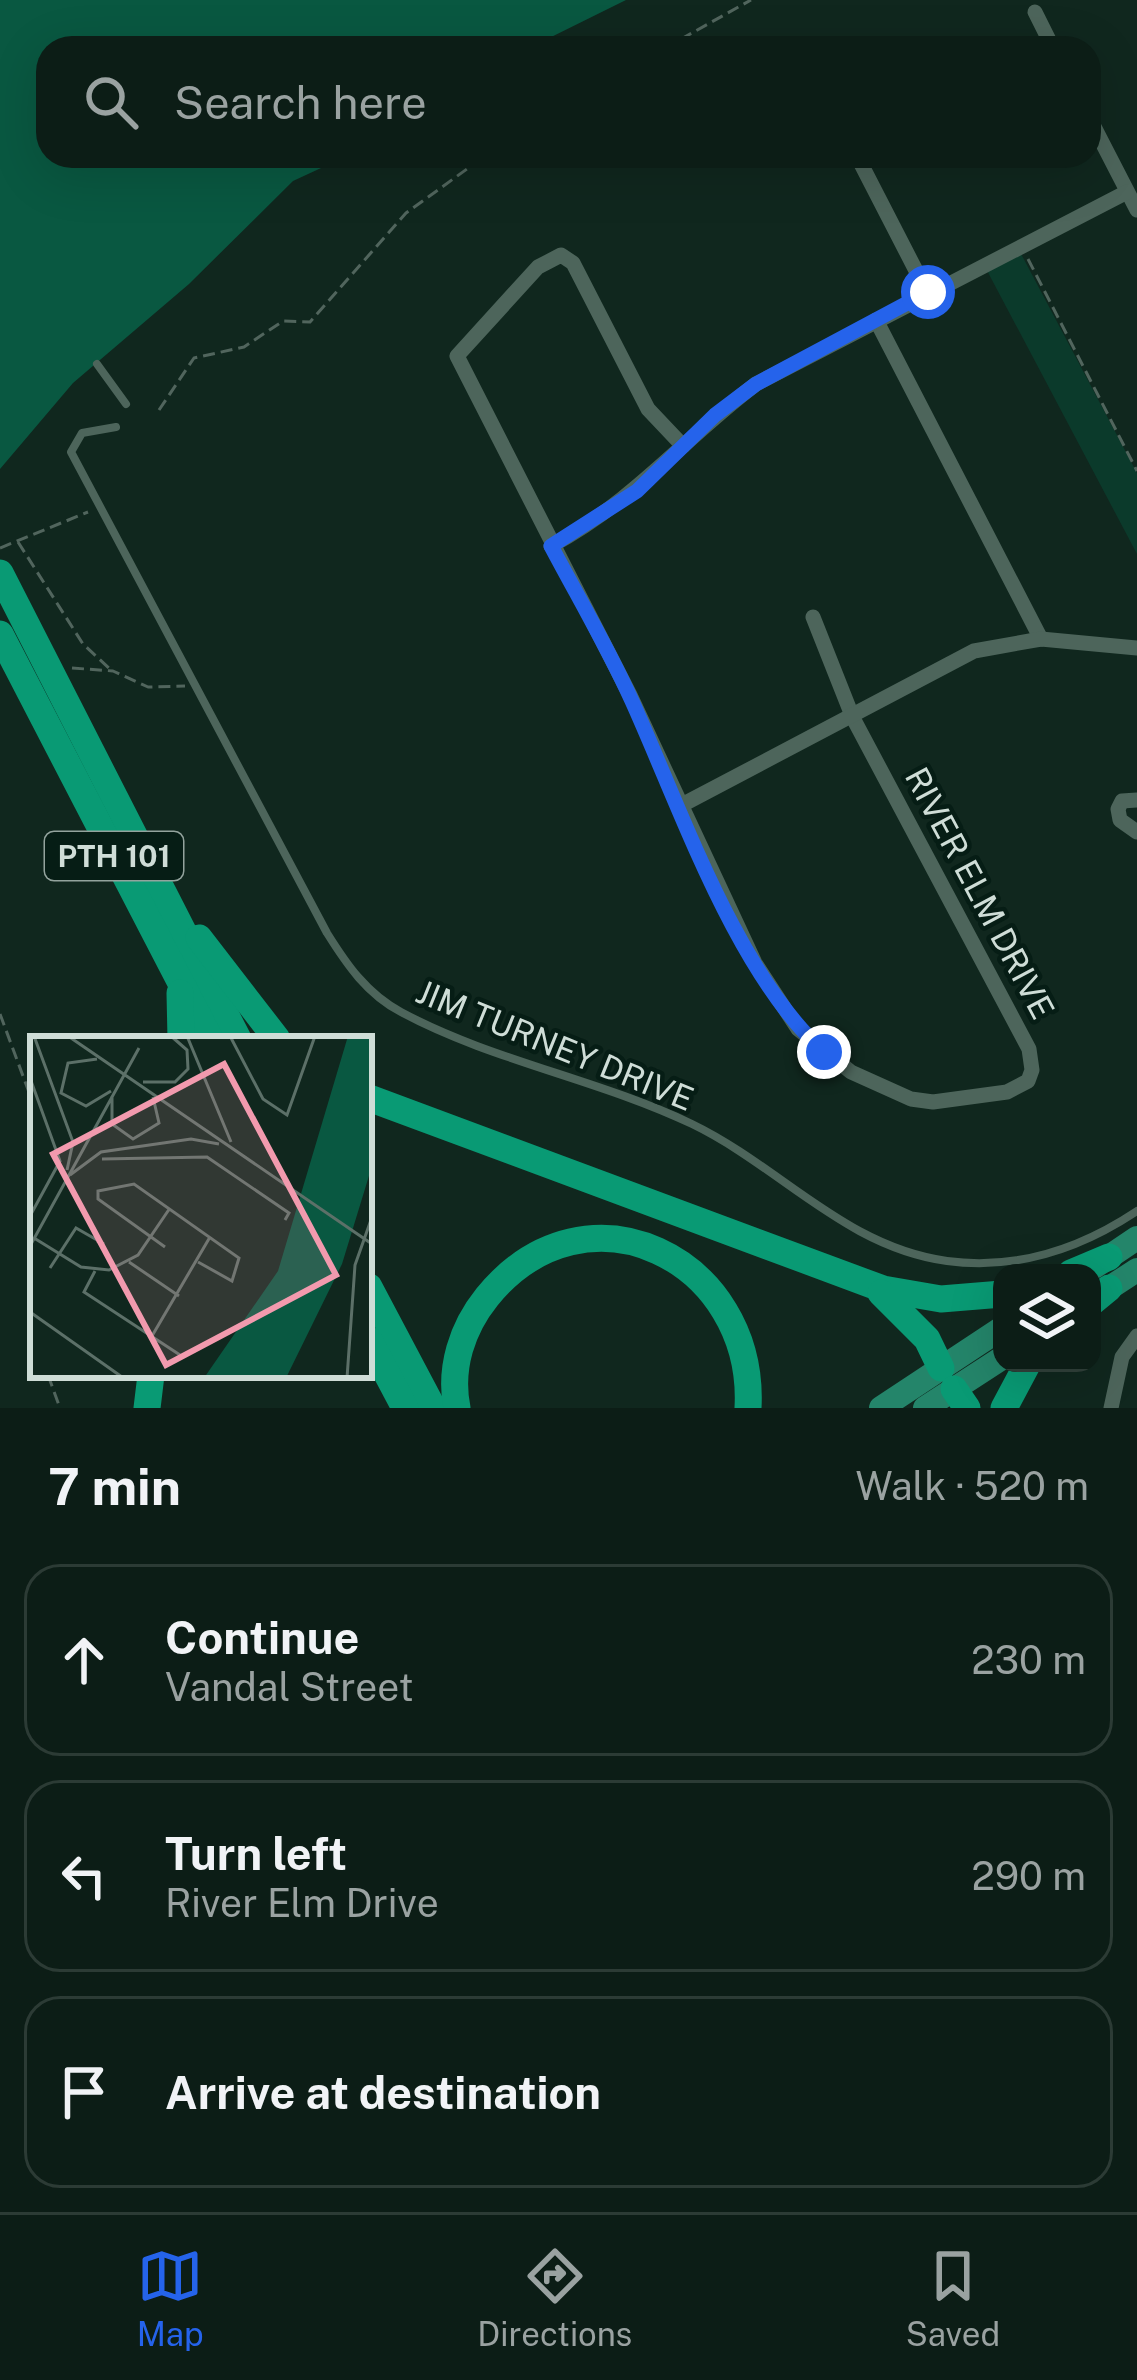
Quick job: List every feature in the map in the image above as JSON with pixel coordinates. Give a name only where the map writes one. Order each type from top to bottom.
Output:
[{"type":"highway","name":"PTH 101","points":[[0,573],[58,665],[152,878],[236,1036]]},
{"type":"highway","name":"PTH 101","points":[[0,634],[208,1036]]},
{"type":"highway","points":[[152,878],[275,1036]]},
{"type":"highway","points":[[180,983],[181,1036]]},
{"type":"highway","points":[[372,1099],[871,1285],[941,1299],[993,1295]]},
{"type":"highway","points":[[457,1408],[452,1384],[466,1322],[504,1276],[549,1246],[596,1237],[639,1242],[682,1265],[720,1297],[743,1350],[748,1408]]},
{"type":"highway","points":[[871,1285],[908,1316],[954,1388]]},
{"type":"highway","points":[[372,1293],[433,1408]]},
{"type":"highway","points":[[372,1346],[405,1408]]},
{"type":"highway","points":[[1004,1408],[1023,1372]]},
{"type":"highway","points":[[147,1408],[151,1378]]},
{"type":"main road","points":[[1101,1279],[1137,1238]]},
{"type":"main road","points":[[1101,1283],[1137,1270]]},
{"type":"main road","points":[[881,1408],[954,1388],[993,1339]]},
{"type":"main road","points":[[925,1408],[993,1364]]},
{"type":"street","points":[[1035,12],[1048,36]]},
{"type":"street","points":[[1101,141],[1137,210]]},
{"type":"street","points":[[862,168],[928,292]]},
{"type":"street","points":[[551,546],[637,491],[756,384],[1127,192]]},
{"type":"street","name":"RIVER ELM DRIVE","points":[[683,446],[648,409],[573,263],[561,255],[538,267],[457,356],[630,695],[678,807],[755,964],[798,1029],[851,1072],[911,1099],[973,1100],[1007,1092],[1028,1081],[1032,1070],[1029,1049],[854,718]]},
{"type":"street","points":[[876,320],[1041,639]]},
{"type":"street","points":[[813,617],[854,718]]},
{"type":"street","points":[[678,807],[974,651],[1041,639],[1137,647]]},
{"type":"street","points":[[1137,800],[1122,801],[1118,809],[1120,820],[1137,832]]},
{"type":"street","points":[[1111,1408],[1122,1357],[1137,1336]]},
{"type":"lane","points":[[97,364],[125,404]]},
{"type":"lane","name":"JIM TURNEY DRIVE","points":[[116,427],[82,433],[71,452],[338,950],[376,996],[400,1011],[693,1124],[741,1151],[843,1225],[891,1249],[968,1262],[1032,1258],[1081,1243],[1137,1211]]},
{"type":"path","points":[[687,36],[752,0]]},
{"type":"path","points":[[159,410],[194,358],[244,347],[284,321],[310,322],[406,213],[468,168]]},
{"type":"path","points":[[1021,244],[1137,471]]},
{"type":"path","points":[[0,548],[100,506]]},
{"type":"path","points":[[18,542],[83,644],[113,671],[148,687],[198,683]]},
{"type":"path","points":[[58,665],[113,671]]},
{"type":"path","points":[[0,1014],[30,1095]]},
{"type":"path","points":[[49,1378],[60,1408]]},
{"type":"shaded area","points":[[0,0],[626,0],[553,36],[36,36],[36,168],[321,168],[293,181],[189,284],[73,383],[0,469]]},
{"type":"shaded area","points":[[1019,250],[1137,473],[1137,554],[983,263]]},
{"type":"route","points":[[824,1052],[798,1029],[755,964],[678,807],[630,695],[551,546],[637,491],[715,415],[756,384],[928,292]]}]
